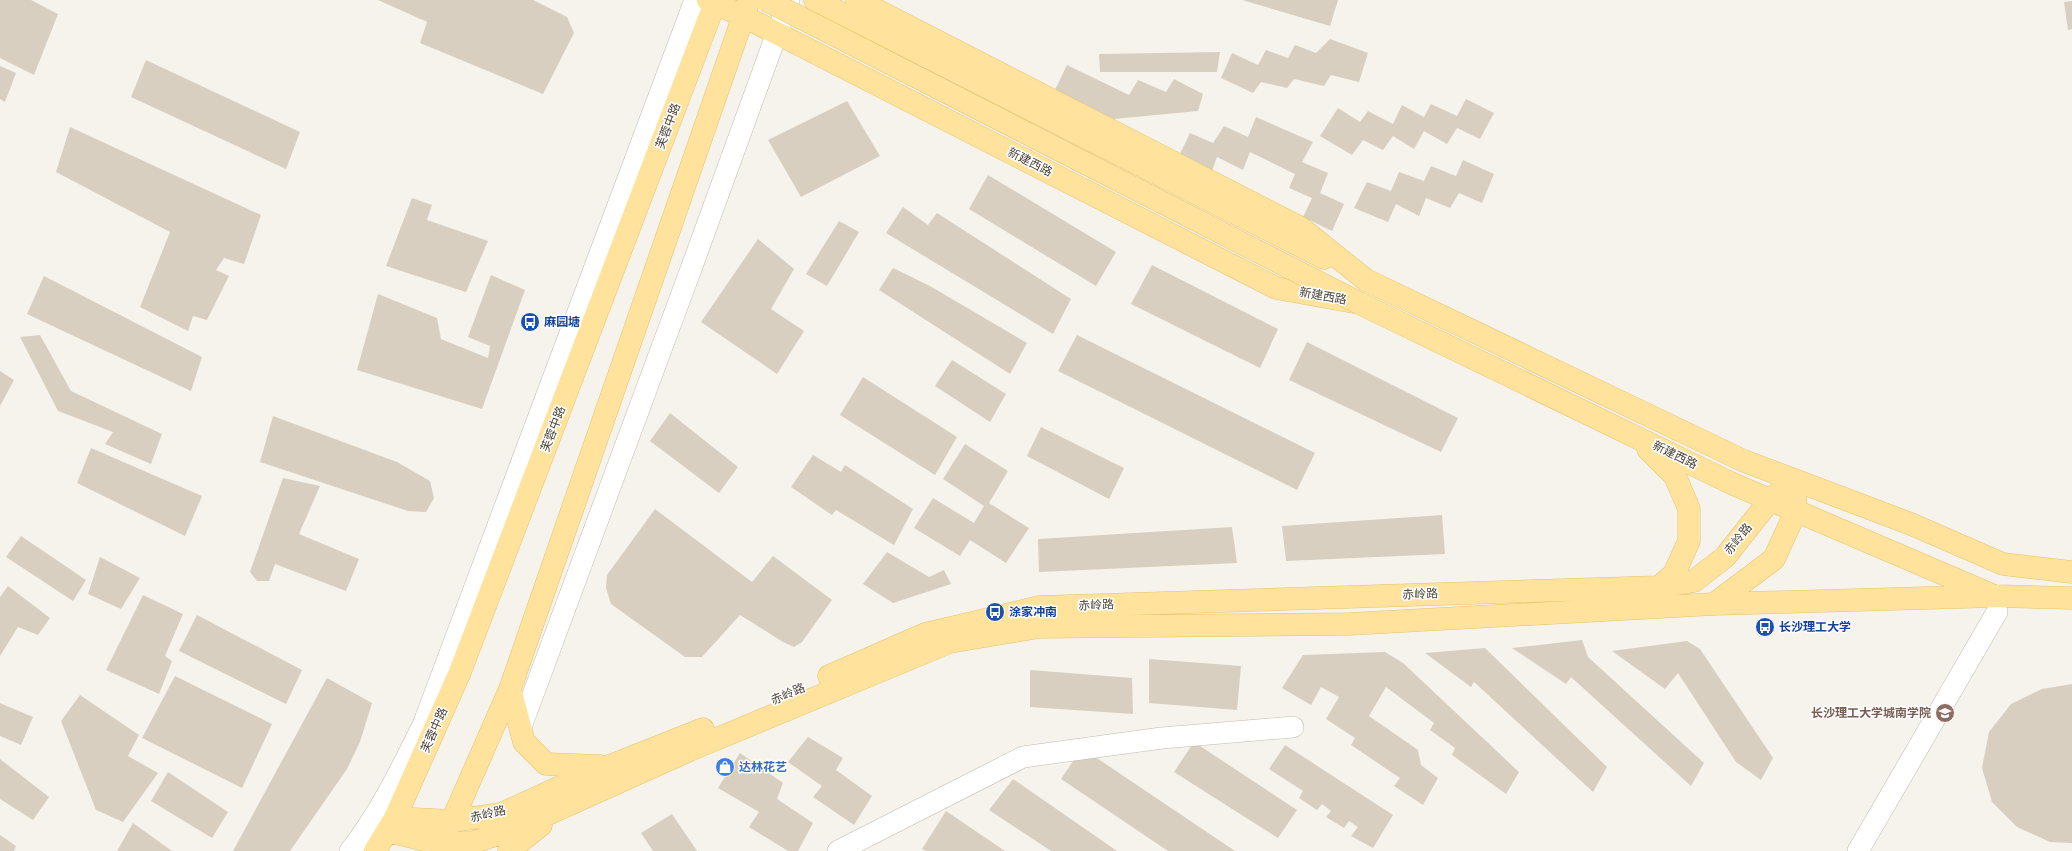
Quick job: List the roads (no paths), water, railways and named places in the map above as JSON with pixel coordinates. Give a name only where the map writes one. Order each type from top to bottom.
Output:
[{"type":"main road","name":"新建西路","points":[[766,0],[1359,302],[1634,436],[1996,604]]},
{"type":"main road","name":"新建西路","points":[[815,0],[1366,280],[1744,461],[1787,477]]},
{"type":"main road","name":"新建西路","points":[[857,0],[1301,228],[1366,280]]},
{"type":"main road","name":"新建西路","points":[[708,1],[746,8],[776,33],[1276,288],[1359,302]]},
{"type":"main road","name":"芙蓉中路","points":[[375,851],[391,825],[460,672],[708,1]]},
{"type":"main road","points":[[430,847],[452,821],[510,689],[746,8]]},
{"type":"main road","points":[[1634,436],[1675,476],[1689,509],[1689,541],[1674,574],[1659,586]]},
{"type":"main road","points":[[1714,604],[1774,559],[1796,511],[1787,477]]},
{"type":"main road","points":[[1787,477],[1911,524],[2003,564],[2072,572]]},
{"type":"main road","name":"赤岭路","points":[[391,825],[452,821],[501,814],[610,766],[776,700],[925,634],[1039,607],[1659,586],[1694,581],[1725,557],[1787,477]]},
{"type":"main road","name":"赤岭路","points":[[391,825],[430,847],[471,843],[517,828],[690,750],[950,642],[1039,627],[1349,624],[1714,604],[1996,604],[2072,598]]},
{"type":"main road","points":[[510,689],[524,742],[546,764],[610,766]]},
{"type":"main road","name":"赤岭路","points":[[509,851],[562,807]]},
{"type":"street","points":[[520,727],[691,269],[788,0]]},
{"type":"street","points":[[350,851],[366,831],[396,779],[423,725],[708,1]]},
{"type":"street","points":[[1858,851],[1996,604]]},
{"type":"street","points":[[838,851],[1023,757],[1162,738],[1293,727]]},
{"type":"place","name":"麻园塘","points":[[530,322]]},
{"type":"place","name":"涂家冲南","points":[[995,612]]},
{"type":"place","name":"长沙理工大学","points":[[1765,627]]},
{"type":"place","name":"长沙理工大学城南学院","points":[[1945,713]]},
{"type":"place","name":"达林花艺","points":[[725,767]]}]
